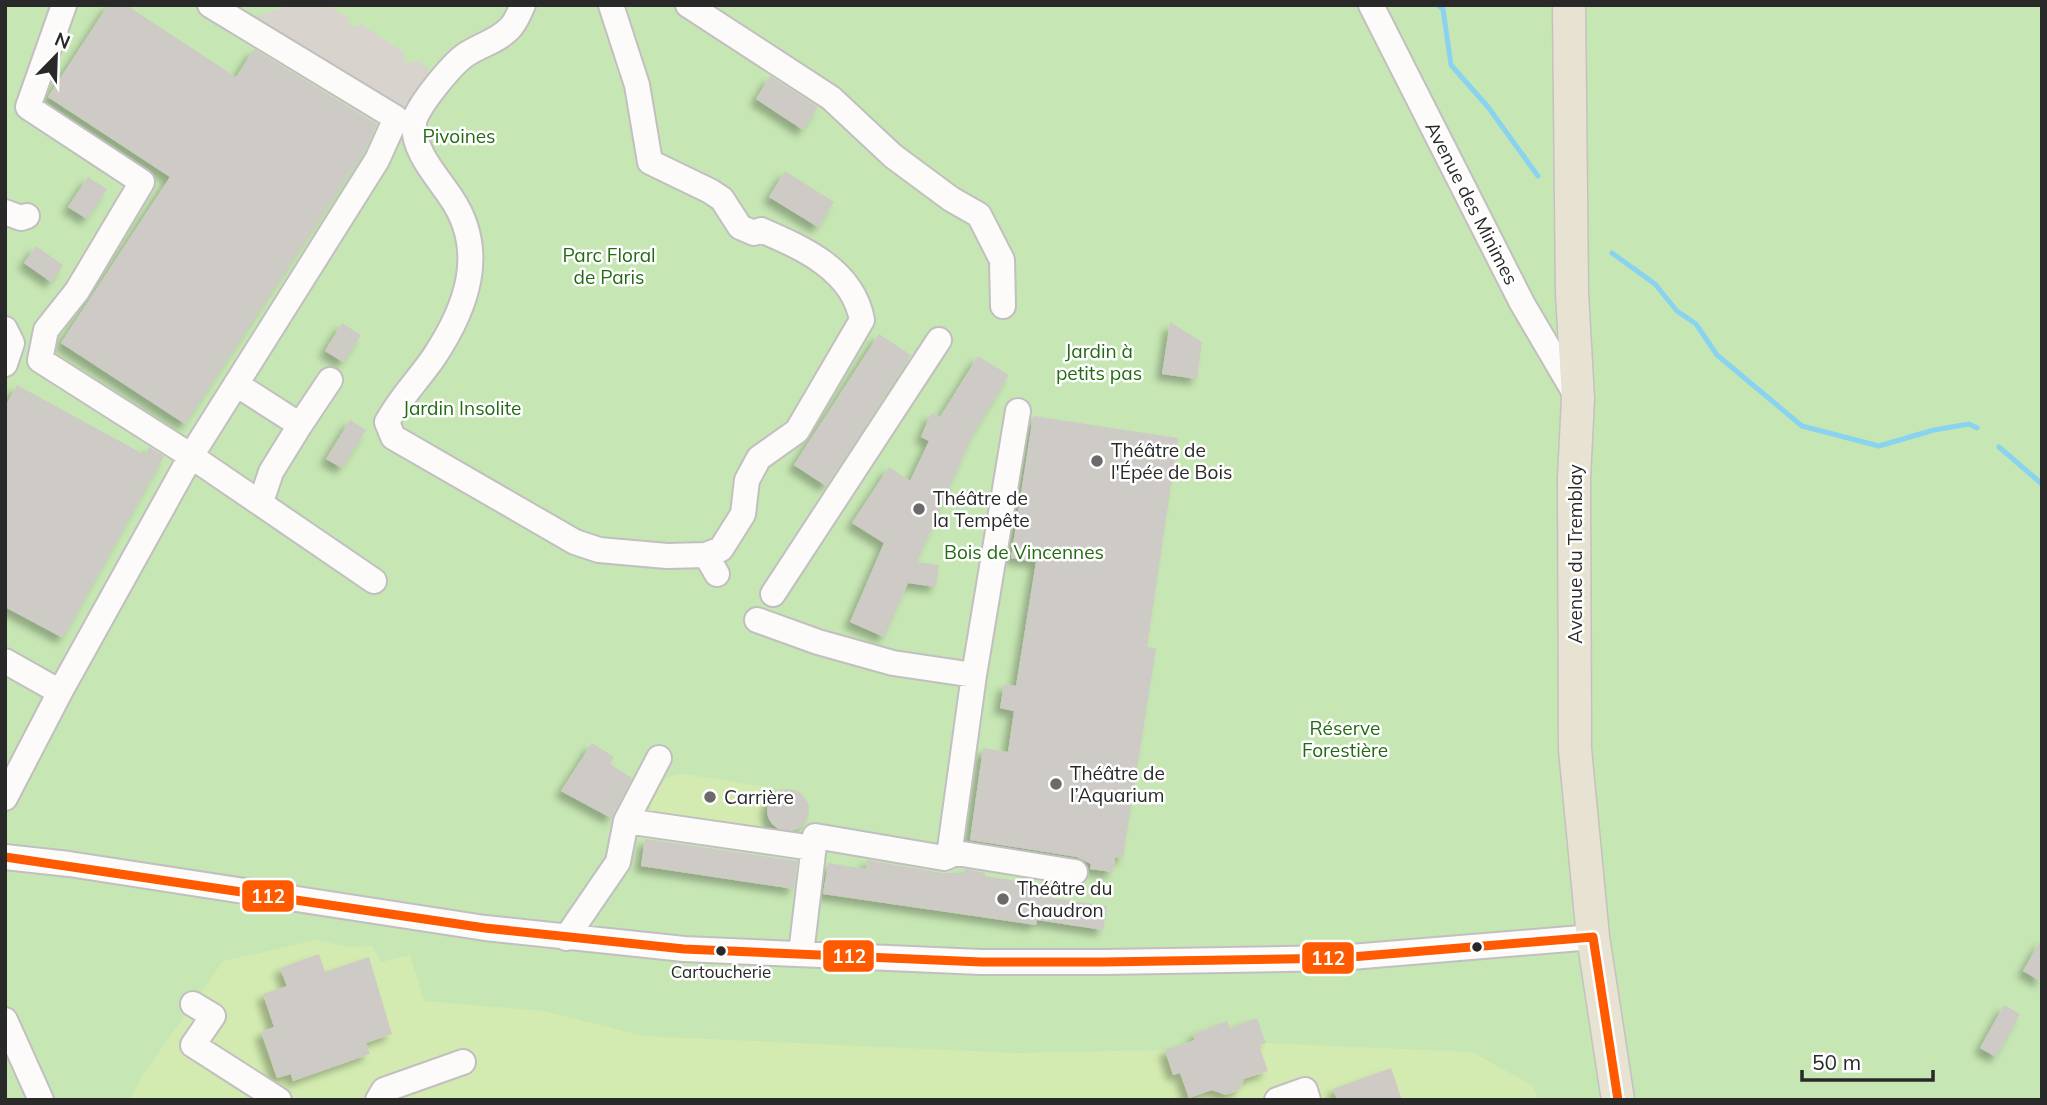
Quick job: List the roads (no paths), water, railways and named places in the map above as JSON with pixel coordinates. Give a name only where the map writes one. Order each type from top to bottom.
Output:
[{"type":"main road","name":"Avenue du Tremblay","points":[[1569,5],[1572,293],[1578,398],[1574,478],[1575,749],[1593,937],[1618,1100]]},
{"type":"street","points":[[64,5],[28,107],[142,182],[76,291],[46,330],[40,360],[261,502],[374,580]]},
{"type":"street","points":[[5,798],[60,692],[191,456],[377,160],[396,118],[210,5]]},
{"type":"street","points":[[523,5],[512,27],[497,39],[463,56],[423,102],[414,122],[420,153],[460,211],[473,256],[469,286],[459,311],[434,357],[387,422],[393,437],[575,542],[599,550],[667,556],[712,564],[743,514],[747,480],[759,458],[797,431],[862,320],[858,300],[829,266],[771,234],[761,230],[754,233],[740,228],[722,200],[650,162],[637,85],[611,5]]},
{"type":"street","points":[[688,5],[831,98],[893,156],[951,200],[979,215],[1002,260],[1003,306]]},
{"type":"street","name":"Avenue des Minimes","points":[[1371,5],[1522,303],[1578,398]]},
{"type":"street","points":[[5,329],[12,343],[5,364]]},
{"type":"street","points":[[773,594],[939,340]]},
{"type":"street","points":[[261,502],[271,472],[330,380]]},
{"type":"street","points":[[236,384],[300,425]]},
{"type":"street","points":[[801,954],[815,836],[949,857],[974,675],[1018,411]]},
{"type":"street","points":[[757,620],[818,642],[893,663],[974,675]]},
{"type":"street","points":[[5,661],[60,692]]},
{"type":"street","points":[[566,938],[618,862],[626,821],[659,758]]},
{"type":"street","points":[[626,821],[813,848]]},
{"type":"street","points":[[950,852],[1075,872]]},
{"type":"street","points":[[5,857],[566,938],[684,949],[981,962],[1339,958],[1593,937]]},
{"type":"street","points":[[193,1004],[214,1016],[193,1045],[279,1100]]},
{"type":"street","points":[[5,1020],[41,1100]]},
{"type":"street","points":[[378,1100],[384,1090],[463,1062]]},
{"type":"street","points":[[1278,1100],[1305,1090],[1308,1100]]},
{"type":"waterway","points":[[1438,5],[1443,9],[1451,65],[1488,107],[1538,176]]},
{"type":"waterway","points":[[1612,253],[1655,284],[1677,311],[1696,324],[1717,355],[1802,426],[1879,446],[1934,430],[1969,424],[1977,428]]},
{"type":"waterway","points":[[1999,447],[2042,484]]},
{"type":"place","name":"Théâtre de l'Épée de Bois","points":[[1097,461]]},
{"type":"place","name":"Théâtre de la Tempête","points":[[919,509]]},
{"type":"place","name":"Théâtre de l’Aquarium","points":[[1056,784]]},
{"type":"place","name":"Carrière","points":[[710,797]]},
{"type":"place","name":"Théâtre du Chaudron","points":[[1003,899]]},
{"type":"place","name":"Cartoucherie","points":[[721,951]]},
{"type":"park label","name":"Pivoines","points":[[459,136]]},
{"type":"park label","name":"Parc Floral de Paris","points":[[609,266]]},
{"type":"park label","name":"Jardin à petits pas","points":[[1099,362]]},
{"type":"park label","name":"Jardin Insolite","points":[[462,408]]},
{"type":"park label","name":"Bois de Vincennes","points":[[1024,552]]},
{"type":"park label","name":"Réserve Forestière","points":[[1345,739]]}]
